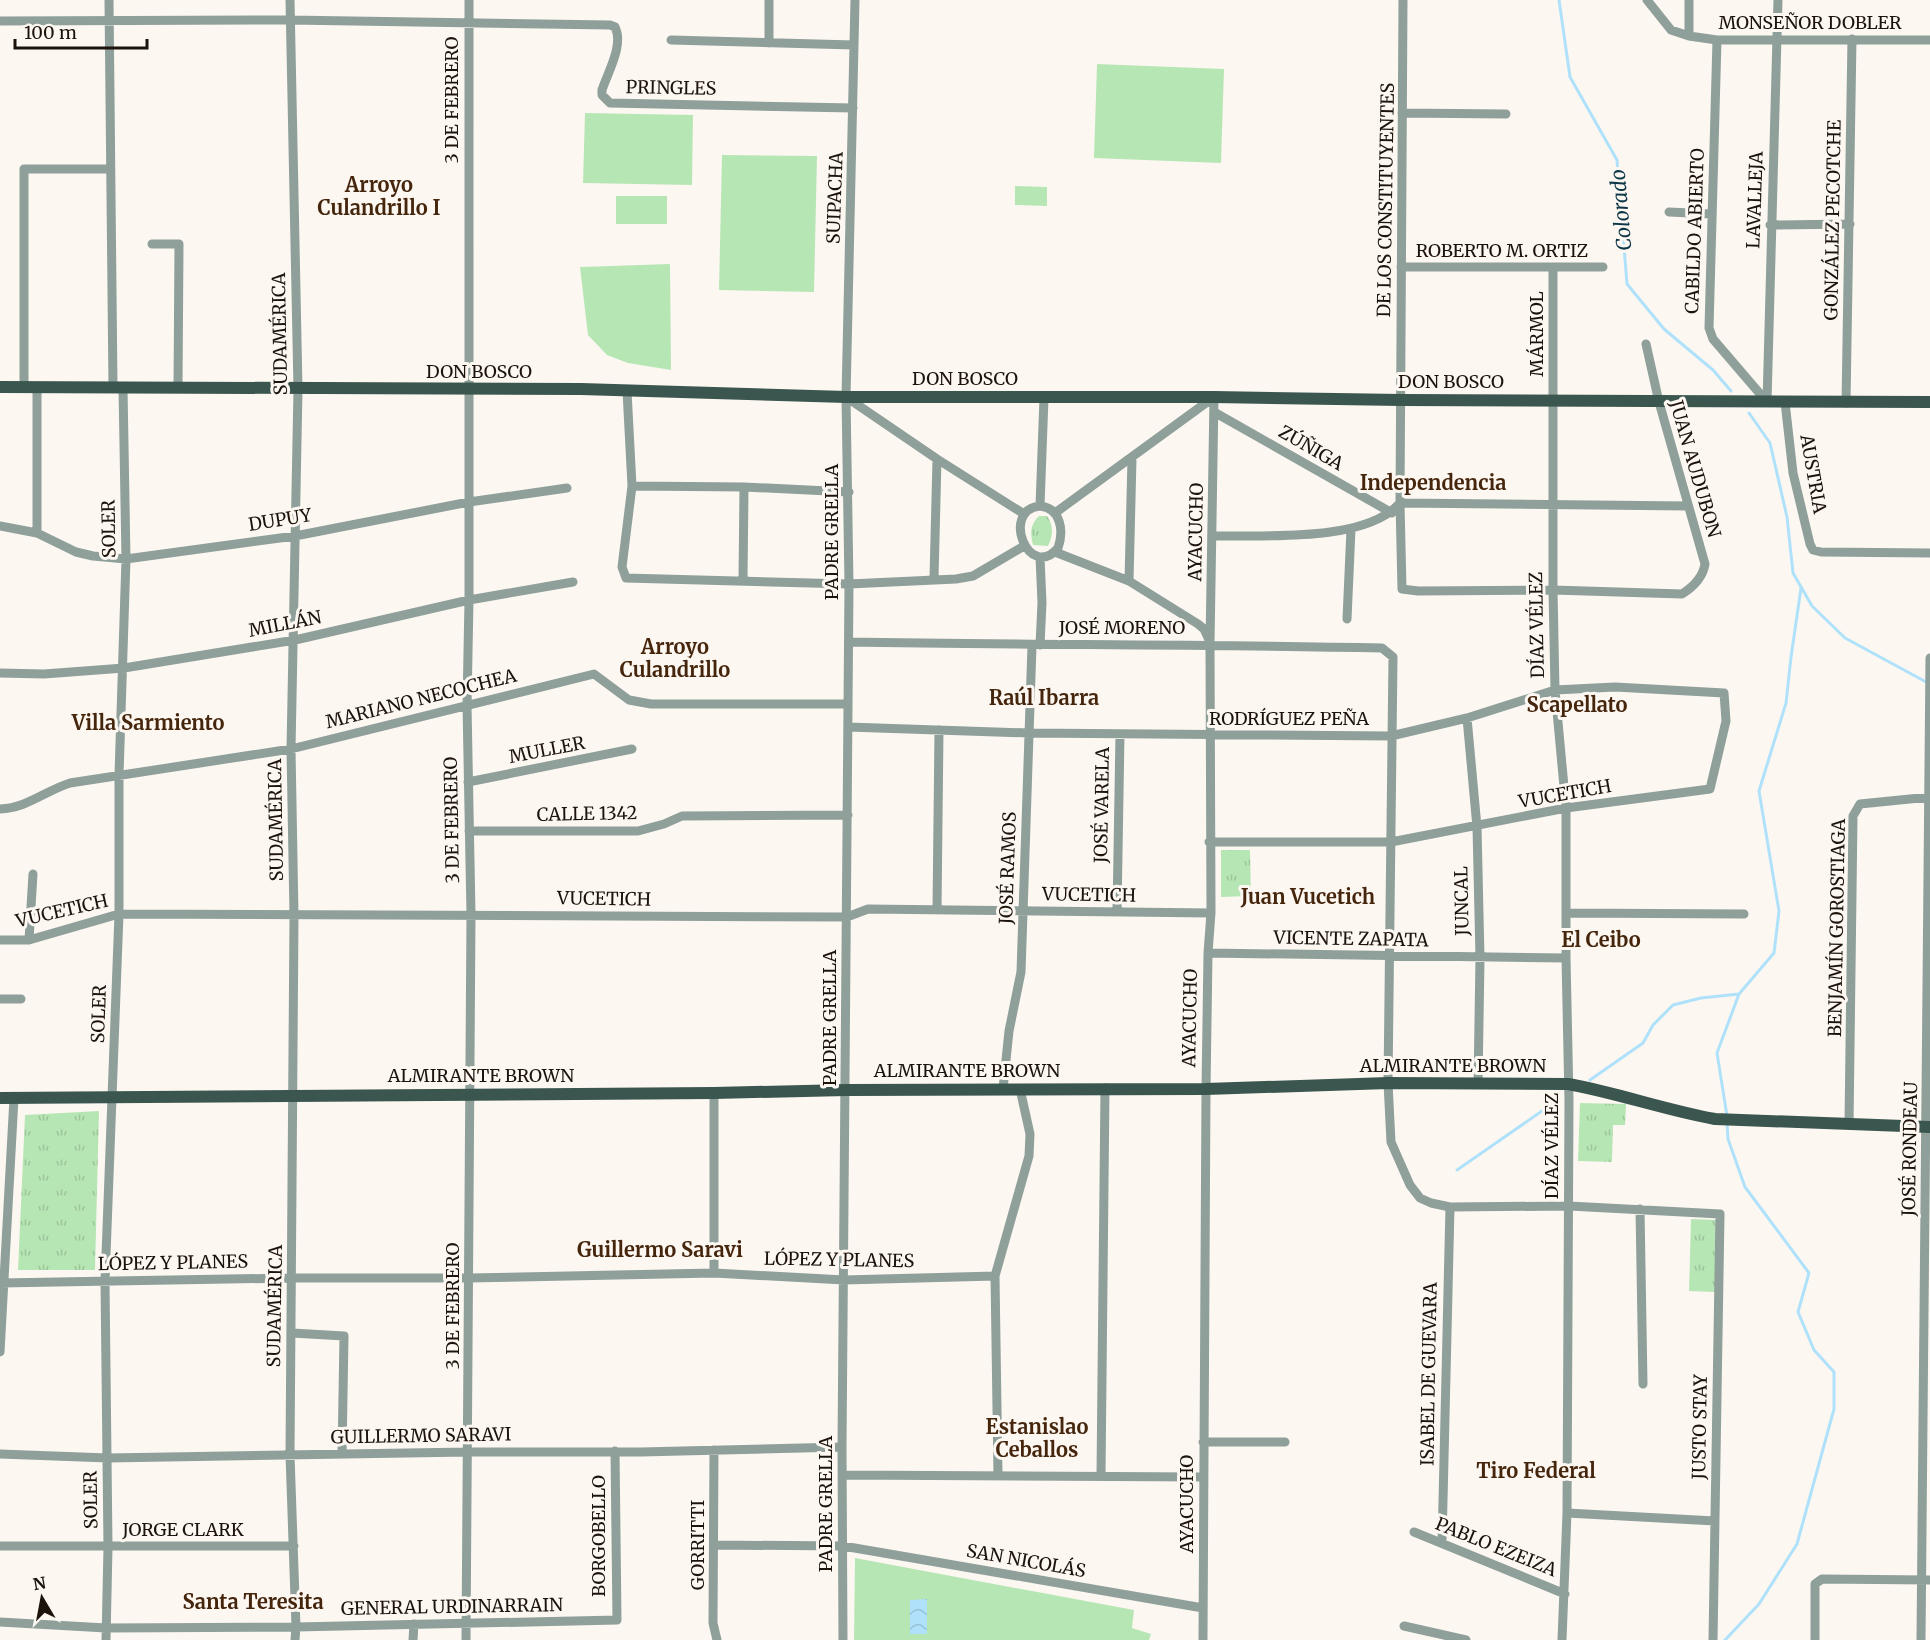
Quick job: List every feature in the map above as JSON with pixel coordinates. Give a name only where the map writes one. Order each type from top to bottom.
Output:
[{"type":"main road","name":"DON BOSCO","points":[[0,387],[581,389],[846,397],[1930,402]]},
{"type":"main road","name":"ALMIRANTE BROWN","points":[[0,1098],[1206,1089],[1388,1083],[1568,1084],[1597,1089],[1714,1119],[1928,1127]]},
{"type":"street","name":"SOLER","points":[[106,1640],[108,1458],[105,1281],[119,914],[119,775],[126,559],[110,169],[109,0]]},
{"type":"street","name":"SUDAMÉRICA","points":[[290,0],[298,389],[295,640],[291,749],[294,915],[290,1455],[295,1640]]},
{"type":"street","name":"3 DE FEBRERO","points":[[466,1640],[471,914],[467,705],[469,0]]},
{"type":"street","points":[[769,0],[769,43]]},
{"type":"street","name":"SUIPACHA","points":[[846,397],[855,0]]},
{"type":"street","name":"DE LOS CONSTITUYENTES","points":[[1403,0],[1400,503],[1402,589],[1418,591],[1553,590]]},
{"type":"street","points":[[1647,0],[1671,30],[1689,36],[1689,0]]},
{"type":"street","name":"LAVALLEJA","points":[[1767,402],[1770,225],[1778,0]]},
{"type":"street","name":"PRINGLES","points":[[0,21],[290,20],[605,25],[615,27],[619,34],[602,90],[602,95],[610,103],[854,108]]},
{"type":"street","name":"MONSEÑOR DOBLER","points":[[1689,36],[1717,40],[1930,40]]},
{"type":"street","name":"GONZÁLEZ PECOTCHE","points":[[1846,403],[1852,39]]},
{"type":"street","points":[[671,40],[855,45]]},
{"type":"street","name":"CABILDO ABIERTO","points":[[1717,40],[1709,328],[1713,339],[1767,402]]},
{"type":"street","points":[[1402,113],[1506,114]]},
{"type":"street","points":[[24,388],[24,169],[110,169]]},
{"type":"street","points":[[1669,212],[1712,214]]},
{"type":"street","points":[[1770,225],[1850,224]]},
{"type":"street","points":[[152,244],[179,244],[178,387]]},
{"type":"street","name":"ROBERTO M. ORTIZ","points":[[1401,267],[1603,267]]},
{"type":"street","name":"MÁRMOL","points":[[1553,268],[1553,401]]},
{"type":"street","name":"JUAN AUDUBON","points":[[1553,590],[1682,594],[1704,572],[1705,564],[1659,402],[1646,344]]},
{"type":"street","points":[[37,388],[37,533]]},
{"type":"street","points":[[627,391],[632,486],[622,567],[626,579],[849,584],[934,578],[956,579],[974,576],[1024,546]]},
{"type":"street","points":[[846,397],[936,459],[1024,514]]},
{"type":"street","name":"PADRE GRELLA","points":[[843,1640],[842,1447],[849,704],[849,492],[846,397]]},
{"type":"street","points":[[1055,513],[1215,397]]},
{"type":"street","name":"AYACUCHO","points":[[1203,1640],[1206,1089],[1208,953],[1211,913],[1210,645],[1215,397]]},
{"type":"street","points":[[1040,506],[1044,398]]},
{"type":"street","name":"DÍAZ VÉLEZ","points":[[1553,401],[1555,690],[1566,808],[1569,1206],[1567,1513],[1563,1640]]},
{"type":"street","name":"AUSTRIA","points":[[1785,402],[1793,474],[1809,544],[1813,550],[1930,553]]},
{"type":"street","name":"ZÚÑIGA","points":[[1214,412],[1392,513]]},
{"type":"street","points":[[1129,581],[1132,458]]},
{"type":"street","points":[[934,578],[936,459]]},
{"type":"street","points":[[632,486],[744,487],[849,492]]},
{"type":"street","points":[[743,581],[744,487]]},
{"type":"street","name":"DUPUY","points":[[0,526],[37,533],[76,552],[126,559],[295,536],[469,502],[567,488]]},
{"type":"street","points":[[1212,536],[1310,534],[1359,528],[1392,513],[1400,503],[1687,506]]},
{"type":"street","points":[[1055,552],[1060,543],[1060,529],[1055,513],[1045,506],[1030,508],[1024,514],[1021,531],[1024,546],[1029,553],[1040,557],[1055,552],[1129,581],[1204,629],[1210,645]]},
{"type":"street","points":[[1347,619],[1351,529]]},
{"type":"street","name":"JOSÉ RAMOS","points":[[1003,1089],[1009,1031],[1021,972],[1029,733],[1042,603],[1040,557]]},
{"type":"street","name":"MILLÁN","points":[[0,673],[44,674],[123,668],[295,640],[469,600],[573,582]]},
{"type":"street","name":"JOSÉ MORENO","points":[[849,642],[1382,648],[1392,657],[1391,736]]},
{"type":"street","name":"JOSÉ RONDEAU","points":[[1922,1640],[1926,1580],[1930,660]]},
{"type":"street","name":"MARIANO NECOCHEA","points":[[0,808],[14,808],[32,802],[54,788],[70,783],[291,749],[594,674],[629,700],[651,704],[849,704]]},
{"type":"street","name":"RODRÍGUEZ PEÑA","points":[[848,727],[1029,733],[1391,736],[1467,718],[1555,690],[1615,687],[1724,693],[1726,721],[1710,789]]},
{"type":"street","name":"JUNCAL","points":[[1467,718],[1478,827],[1480,958],[1478,1084]]},
{"type":"street","points":[[936,910],[939,730]]},
{"type":"street","name":"JOSÉ VARELA","points":[[1117,912],[1120,734]]},
{"type":"street","points":[[1391,736],[1388,1083],[1391,1142],[1410,1185],[1420,1198],[1431,1203],[1450,1207],[1569,1206],[1640,1209],[1643,1384]]},
{"type":"street","name":"MULLER","points":[[468,782],[632,749]]},
{"type":"street","name":"VUCETICH","points":[[1209,842],[1391,842],[1478,827],[1566,808],[1710,789]]},
{"type":"street","name":"BENJAMÍN GOROSTIAGA","points":[[1849,1124],[1853,816],[1860,804],[1929,797]]},
{"type":"street","name":"CALLE 1342","points":[[469,831],[638,831],[682,816],[848,815]]},
{"type":"street","points":[[29,940],[33,874]]},
{"type":"street","name":"VUCETICH","points":[[0,940],[29,940],[119,914],[847,917],[868,909],[1211,913]]},
{"type":"street","points":[[1566,913],[1744,914]]},
{"type":"street","name":"VICENTE ZAPATA","points":[[1208,953],[1566,958]]},
{"type":"street","points":[[0,999],[21,999]]},
{"type":"street","points":[[1101,1475],[1105,1088]]},
{"type":"street","points":[[998,1475],[994,1276],[1029,1156],[1030,1134],[1020,1089]]},
{"type":"street","points":[[714,1093],[714,1273]]},
{"type":"street","points":[[0,1352],[2,1283],[14,1098]]},
{"type":"street","name":"ISABEL DE GUEVARA","points":[[1442,1543],[1450,1207]]},
{"type":"street","name":"JUSTO STAY","points":[[1640,1209],[1720,1214],[1713,1640]]},
{"type":"street","name":"LÓPEZ Y PLANES","points":[[2,1283],[714,1273],[844,1280],[994,1276]]},
{"type":"street","points":[[292,1333],[344,1336],[342,1454]]},
{"type":"street","points":[[1203,1442],[1285,1442]]},
{"type":"street","name":"GUILLERMO SARAVI","points":[[0,1454],[108,1458],[842,1447]]},
{"type":"street","name":"GORRITTI","points":[[714,1450],[713,1623],[717,1640]]},
{"type":"street","name":"BORGOBELLO","points":[[615,1451],[616,1620]]},
{"type":"street","points":[[843,1475],[1203,1477]]},
{"type":"street","points":[[1567,1513],[1715,1521]]},
{"type":"street","name":"PABLO EZEIZA","points":[[1414,1532],[1565,1594]]},
{"type":"street","name":"SAN NICOLÁS","points":[[715,1545],[843,1546],[1203,1608]]},
{"type":"street","name":"JORGE CLARK","points":[[0,1546],[294,1546]]},
{"type":"street","points":[[1815,1640],[1815,1584],[1822,1579],[1926,1580]]},
{"type":"street","name":"GENERAL URDINARRAIN","points":[[0,1622],[106,1628],[296,1627],[616,1620]]},
{"type":"street","points":[[413,1640],[414,1624]]},
{"type":"street","points":[[1404,1626],[1466,1640]]},
{"type":"green space","points":[[1097,64],[1224,69],[1221,163],[1094,158]]},
{"type":"green space","points":[[585,113],[693,115],[692,185],[583,183]]},
{"type":"green space","points":[[722,155],[817,156],[814,292],[719,290]]},
{"type":"green space","points":[[1015,186],[1047,187],[1047,206],[1015,205]]},
{"type":"green space","points":[[616,196],[667,196],[667,224],[616,224]]},
{"type":"green space","points":[[670,264],[671,370],[628,363],[607,355],[588,335],[580,267]]},
{"type":"green space","points":[[1039,516],[1047,516],[1052,527],[1048,546],[1033,545],[1032,529]]},
{"type":"green space","points":[[1221,850],[1250,850],[1251,896],[1221,897]]},
{"type":"green space","points":[[1580,1103],[1626,1104],[1625,1125],[1613,1125],[1612,1162],[1578,1161]]},
{"type":"green space","points":[[99,1111],[95,1270],[18,1270],[25,1115]]},
{"type":"green space","points":[[1691,1219],[1718,1220],[1715,1292],[1689,1291]]},
{"type":"green space","points":[[855,1558],[1134,1610],[1132,1628],[1151,1634],[1149,1640],[854,1640]]},
{"type":"water","points":[[927,1599],[927,1634],[910,1634],[910,1600]]},
{"type":"waterway","name":"Colorado","points":[[1559,0],[1570,77],[1617,160],[1627,284],[1664,329],[1713,370],[1731,391]]},
{"type":"waterway","name":"Colorado","points":[[1749,413],[1770,443],[1787,517],[1793,573],[1812,606],[1845,638],[1928,683]]},
{"type":"waterway","points":[[1727,1116],[1717,1053],[1739,994],[1774,953],[1779,911],[1759,791],[1786,703],[1801,588]]},
{"type":"waterway","points":[[1590,1080],[1643,1043],[1653,1025],[1673,1005],[1701,998],[1739,994]]},
{"type":"waterway","points":[[1457,1170],[1552,1104]]},
{"type":"waterway","points":[[1725,1640],[1759,1604],[1797,1544],[1834,1409],[1834,1372],[1814,1350],[1798,1312],[1809,1273],[1745,1187],[1728,1139],[1727,1123]]},
{"type":"district","name":"Arroyo Culandrillo I","points":[[379,196]]},
{"type":"district","name":"Independencia","points":[[1433,483]]},
{"type":"district","name":"Arroyo Culandrillo","points":[[675,658]]},
{"type":"district","name":"Raúl Ibarra","points":[[1044,698]]},
{"type":"district","name":"Scapellato","points":[[1577,705]]},
{"type":"district","name":"Villa Sarmiento","points":[[148,723]]},
{"type":"district","name":"Juan Vucetich","points":[[1308,897]]},
{"type":"district","name":"El Ceibo","points":[[1601,940]]},
{"type":"district","name":"Guillermo Saravi","points":[[660,1250]]},
{"type":"district","name":"Estanislao Ceballos","points":[[1037,1438]]},
{"type":"district","name":"Tiro Federal","points":[[1536,1471]]},
{"type":"district","name":"Santa Teresita","points":[[253,1602]]}]
